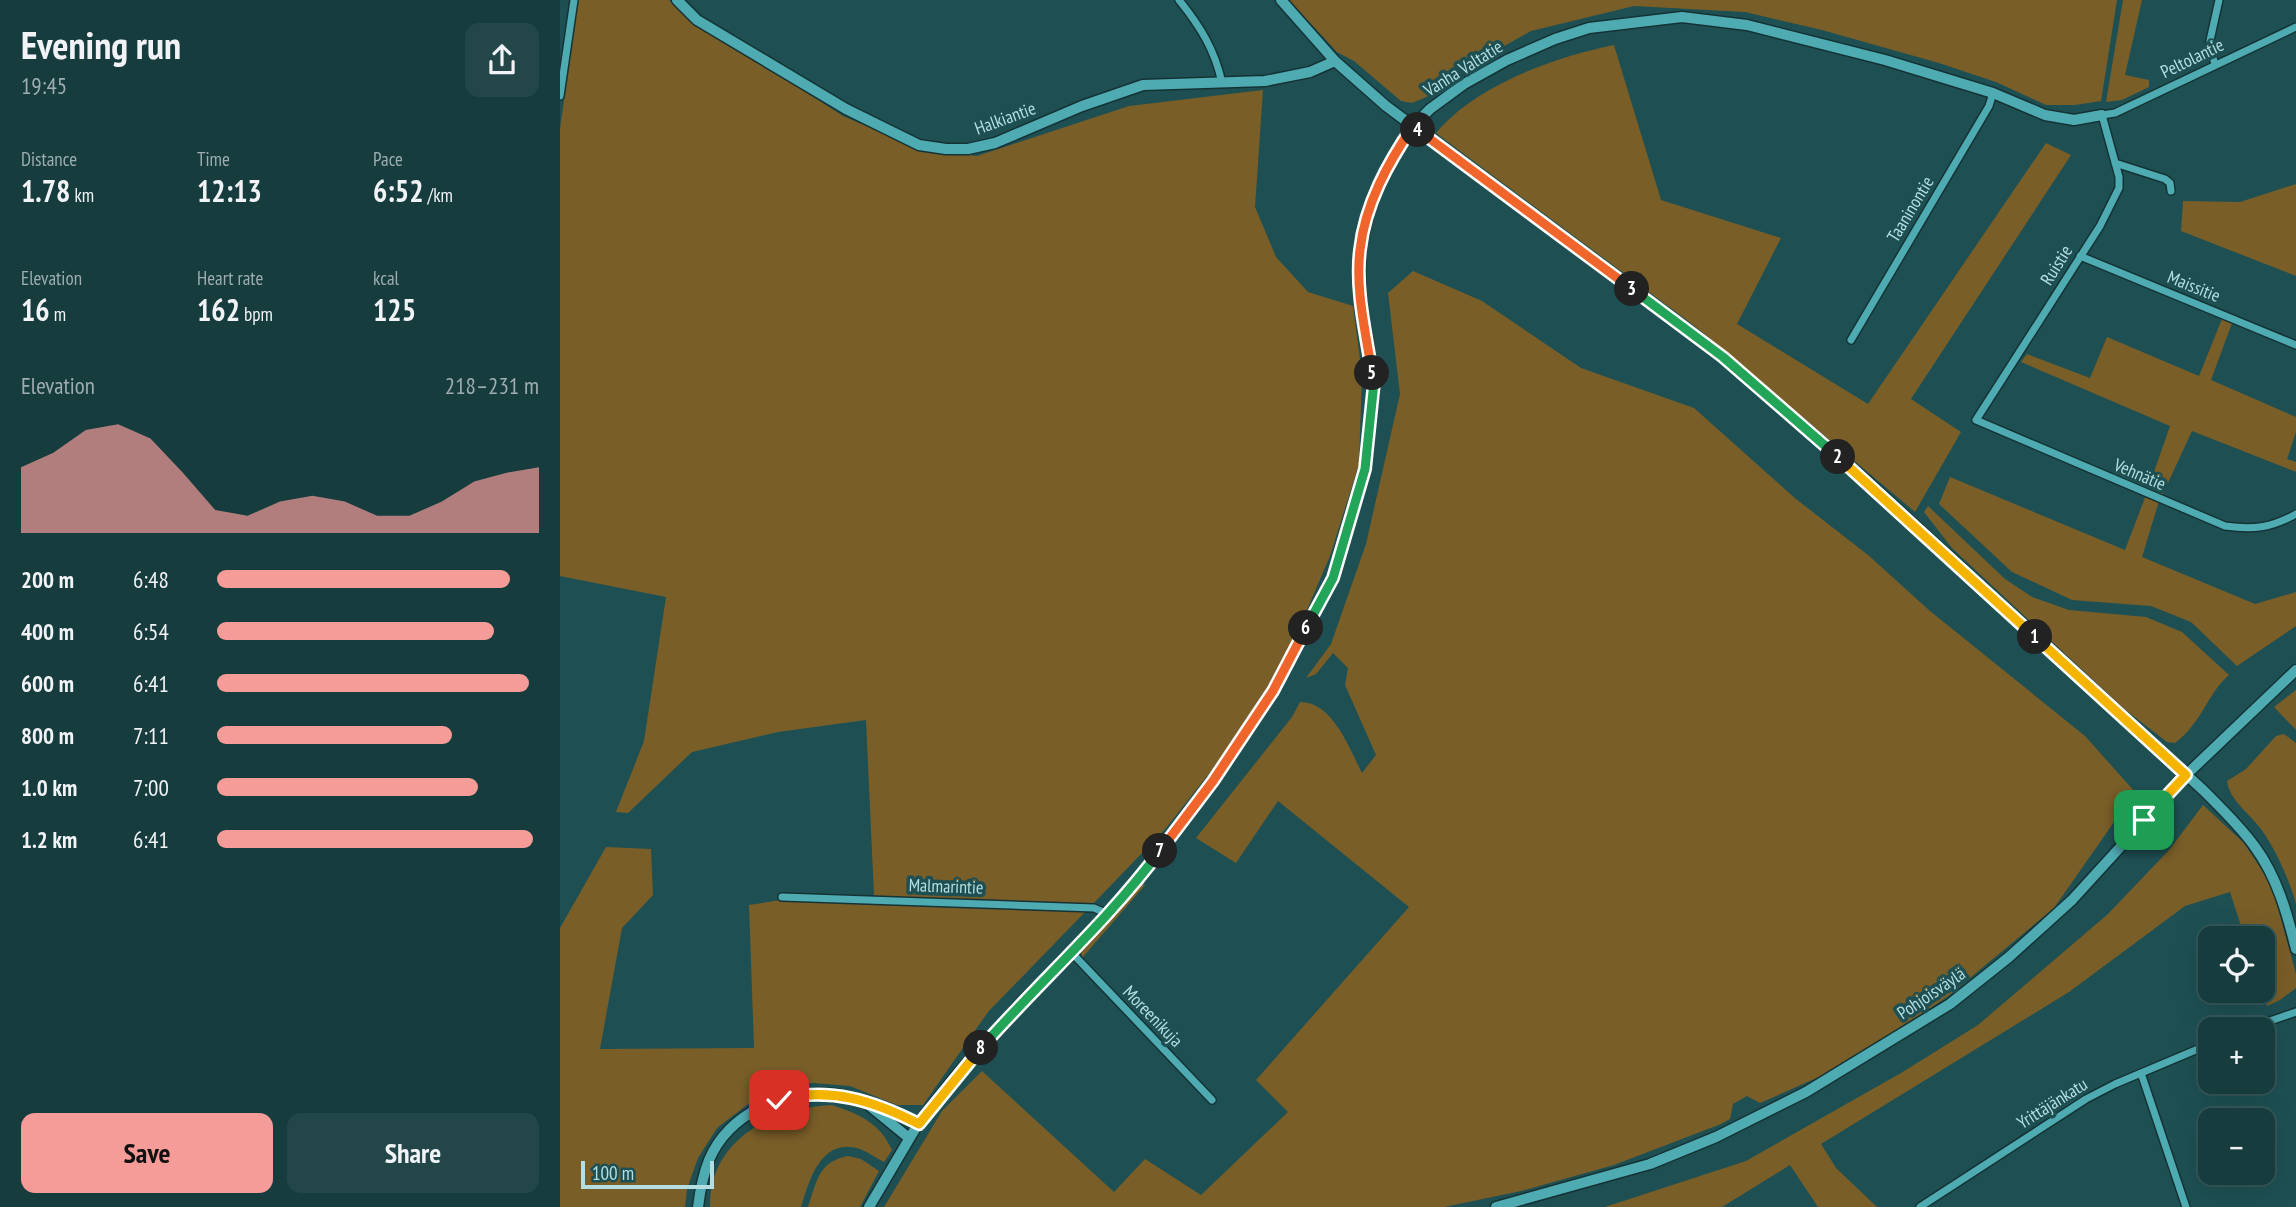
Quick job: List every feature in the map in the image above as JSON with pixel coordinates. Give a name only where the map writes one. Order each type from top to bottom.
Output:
[{"type":"street","points":[[560,96],[574,0]]},
{"type":"street","name":"Halkiantie","points":[[677,0],[697,20],[846,109],[919,145],[968,149],[995,143],[1082,106],[1143,85],[1265,81],[1310,72],[1335,61]]},
{"type":"street","points":[[1179,0],[1204,32],[1222,83]]},
{"type":"street","points":[[1282,0],[1335,61],[1413,126],[1723,357],[1870,484],[2186,775],[2258,850],[2281,895],[2296,949]]},
{"type":"street","points":[[2215,64],[2208,46],[2220,0]]},
{"type":"street","name":"Vanha Valtatie","points":[[869,1207],[909,1138],[954,1079],[1020,1004],[1072,953],[1142,875],[1213,781],[1273,691],[1333,578],[1365,469],[1374,382],[1360,295],[1360,250],[1371,202],[1390,163],[1413,126],[1430,109],[1464,84],[1507,60],[1555,39],[1589,28],[1682,17],[1747,25],[1897,64],[1993,93],[2045,115],[2074,120],[2102,116]]},
{"type":"street","name":"Peltolantie","points":[[2102,116],[2115,113],[2296,27]]},
{"type":"street","name":"Taaninontie","points":[[1851,340],[1989,106],[1993,93]]},
{"type":"street","name":"Ruistie","points":[[1976,420],[2099,226],[2119,188],[2119,177],[2102,116]]},
{"type":"street","points":[[2115,163],[2165,179],[2170,183],[2171,191]]},
{"type":"street","name":"Maissitie","points":[[2080,256],[2296,345]]},
{"type":"street","name":"Vehnätie","points":[[1976,420],[2225,526],[2248,529],[2270,526],[2296,514]]},
{"type":"street","name":"Pohjoisväylä","points":[[1496,1207],[1650,1164],[1716,1137],[1806,1092],[1939,1011],[2009,957],[2072,900],[2186,775],[2296,670]]},
{"type":"street","name":"Malmarintie","points":[[782,897],[1094,908],[1108,914]]},
{"type":"street","name":"Moreenikuja","points":[[1072,953],[1212,1100]]},
{"type":"street","points":[[2275,1019],[2296,1012]]},
{"type":"street","name":"Yrittäjänkatu","points":[[1920,1207],[2086,1099],[2198,1049]]},
{"type":"street","points":[[2141,1073],[2186,1207]]},
{"type":"street","points":[[699,1207],[710,1159],[718,1144],[731,1128],[760,1108],[796,1095],[833,1094],[853,1097],[919,1124]]},
{"type":"street","points":[[853,1097],[877,1111],[909,1138]]},
{"type":"shaded area","points":[[578,0],[669,0],[687,16],[843,116],[919,149],[977,156],[1129,106],[1263,90],[1255,207],[1276,257],[1308,292],[1353,306],[1362,374],[1359,464],[1330,556],[1286,659],[1219,761],[1166,828],[1092,905],[874,896],[866,720],[778,732],[692,752],[628,813],[616,812],[644,741],[666,597],[560,576],[560,129]]},
{"type":"shaded area","points":[[1289,0],[2117,0],[2101,101],[2075,105],[2046,105],[1996,82],[1822,30],[1745,12],[1634,6],[1531,31],[1483,58],[1433,94],[1412,103],[1401,101],[1354,61],[1337,52]]},
{"type":"shaded area","points":[[2123,0],[2142,0],[2125,75],[2149,80],[2149,87],[2122,100],[2106,102]]},
{"type":"shaded area","points":[[1614,45],[1661,200],[1781,238],[1737,324],[1868,404],[2046,143],[2071,155],[1911,399],[1961,432],[1915,512],[1696,327],[1436,133],[1453,116],[1494,87],[1542,65]]},
{"type":"shaded area","points":[[2296,184],[2296,276],[2181,231],[2183,201],[2240,202]]},
{"type":"shaded area","points":[[1413,271],[1482,301],[1581,368],[1694,408],[1796,499],[1868,555],[1930,611],[2085,736],[2135,792],[2054,908],[1947,997],[1837,1069],[1760,1103],[1747,1096],[1733,1104],[1730,1119],[1721,1124],[1614,1165],[1521,1191],[1444,1207],[884,1207],[942,1111],[982,1071],[1114,1192],[1145,1159],[1201,1195],[1288,1112],[1256,1080],[1409,907],[1278,801],[1236,863],[1196,838],[1292,717],[1300,702],[1312,704],[1331,718],[1362,773],[1376,755],[1345,685],[1348,668],[1333,653],[1316,674],[1306,678],[1331,644],[1366,544],[1400,394],[1388,293]]},
{"type":"shaded area","points":[[2222,319],[2232,323],[2211,380],[2296,417],[2296,432],[2287,459],[2296,462],[2296,472],[2192,431],[2161,498],[2147,492],[2170,426],[2021,362],[2027,354],[2090,378],[2107,337],[2199,376]]},
{"type":"shaded area","points":[[1950,477],[2125,550],[2146,495],[2159,501],[2142,557],[2255,604],[2296,592],[2296,626],[2237,666],[2191,622],[2151,606],[2072,600],[2012,572],[1939,504]]},
{"type":"shaded area","points":[[1928,506],[2005,579],[2032,597],[2069,610],[2146,617],[2182,632],[2229,675],[2215,691],[2192,727],[2175,743],[2167,742],[2123,708],[1952,548],[1924,512]]},
{"type":"shaded area","points":[[2296,690],[2296,730],[2274,707]]},
{"type":"shaded area","points":[[2284,734],[2296,743],[2296,904],[2272,846],[2236,801],[2227,781],[2246,769],[2276,736]]},
{"type":"shaded area","points":[[2203,805],[2244,843],[2272,886],[2296,974],[2296,988],[2275,1002],[2275,926],[2241,926],[2230,892],[2185,906],[2069,992],[1821,1144],[1836,1168],[1877,1207],[1818,1207],[1790,1165],[1722,1207],[1605,1207],[1746,1161],[1901,1073],[1978,1025],[2108,914],[2170,849]]},
{"type":"shaded area","points":[[606,847],[651,849],[653,895],[622,928],[600,1049],[754,1048],[749,905],[781,900],[1086,911],[988,1012],[923,1105],[897,1105],[850,1086],[813,1083],[781,1087],[752,1101],[717,1128],[698,1158],[687,1189],[685,1207],[560,1207],[560,928]]},
{"type":"shaded area","points":[[1143,883],[1145,885],[1082,958],[1081,950]]},
{"type":"shaded area","points":[[832,1105],[860,1116],[875,1126],[892,1150],[884,1162],[860,1149],[835,1149],[819,1163],[801,1207],[710,1207],[713,1183],[720,1163],[748,1132],[788,1113]]},
{"type":"shaded area","points":[[848,1156],[861,1159],[879,1171],[860,1207],[808,1207],[820,1174],[830,1163]]},
{"type":"route","points":[[779,1100],[796,1095],[815,1094],[853,1097],[919,1124],[954,1079],[1020,1004],[1072,953],[1142,875],[1213,781],[1273,691],[1333,578],[1365,469],[1374,382],[1360,295],[1360,250],[1371,202],[1390,163],[1413,126],[1723,357],[1870,484],[2186,775],[2144,820]]}]
